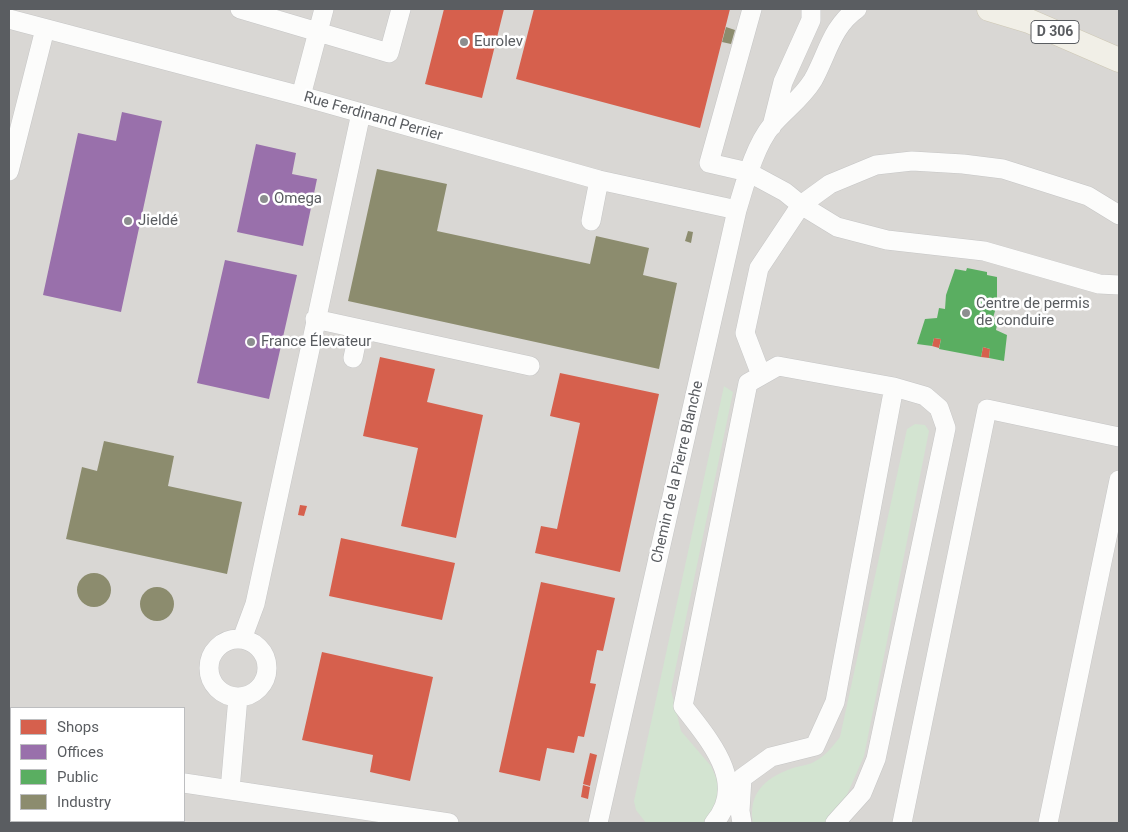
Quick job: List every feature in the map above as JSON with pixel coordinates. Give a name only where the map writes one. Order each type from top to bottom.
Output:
[{"type":"main road","name":"D 306","points":[[988,9],[1029,20],[1119,60]]},
{"type":"street","points":[[240,9],[389,53],[401,9]]},
{"type":"street","points":[[301,96],[324,9]]},
{"type":"street","points":[[752,9],[709,163],[748,172],[785,192],[801,205],[837,227],[887,240],[984,251],[1100,284],[1119,285]]},
{"type":"street","name":"Chemin de la Pierre Blanche","points":[[598,823],[738,210],[748,172],[772,126],[783,82],[811,20],[811,9]]},
{"type":"street","name":"Chemin de la Pierre Blanche","points":[[772,126],[805,93],[839,26],[848,14],[857,9]]},
{"type":"street","name":"Rue Ferdinand Perrier","points":[[9,20],[301,96],[600,180],[738,210]]},
{"type":"street","points":[[9,171],[45,29]]},
{"type":"street","points":[[242,640],[254,604],[361,113]]},
{"type":"street","points":[[761,375],[745,333],[759,268],[801,205],[830,184],[876,165],[912,160],[1003,169],[1088,196],[1119,215]]},
{"type":"street","points":[[591,221],[600,180]]},
{"type":"street","points":[[315,319],[530,366]]},
{"type":"street","points":[[353,358],[360,328]]},
{"type":"street","points":[[714,823],[724,812],[729,779],[714,748],[683,706],[748,383],[778,366],[894,388],[925,396],[939,408],[946,428],[876,759],[862,794],[835,823]]},
{"type":"street","points":[[742,823],[740,811],[742,778],[770,757],[815,746],[835,702],[894,388]]},
{"type":"street","points":[[902,823],[987,409],[1119,436]]},
{"type":"street","points":[[1048,823],[1119,480]]},
{"type":"street","points":[[242,640],[259,648],[267,664],[267,673],[257,690],[248,696],[238,697],[219,691],[213,683],[209,664],[212,655],[225,642],[242,640]]},
{"type":"street","points":[[230,790],[238,697]]},
{"type":"street","points":[[185,783],[449,823]]},
{"type":"shaded area","points":[[9,9],[1119,9],[1119,823],[9,823]]},
{"type":"green space","points":[[724,386],[733,392],[671,690],[681,731],[711,766],[718,782],[719,799],[706,823],[646,823],[636,810],[634,801]]},
{"type":"green space","points":[[915,424],[925,425],[929,431],[864,756],[839,813],[823,823],[753,823],[753,804],[760,789],[766,783],[781,773],[817,761],[828,752],[840,737],[907,429]]},
{"type":"building: Shops","points":[[444,9],[504,9],[482,98],[425,84]]},
{"type":"building: Shops","points":[[534,9],[730,9],[700,128],[516,79]]},
{"type":"building: Shops","points":[[934,338],[941,339],[939,348],[932,346]]},
{"type":"building: Shops","points":[[983,347],[990,349],[989,358],[981,357]]},
{"type":"building: Shops","points":[[380,357],[435,369],[427,402],[483,415],[456,538],[401,526],[418,448],[363,436]]},
{"type":"building: Shops","points":[[560,373],[659,394],[620,572],[535,553],[541,526],[557,529],[580,423],[550,416]]},
{"type":"building: Shops","points":[[300,505],[307,506],[304,516],[298,515]]},
{"type":"building: Shops","points":[[341,538],[455,563],[442,620],[329,596]]},
{"type":"building: Shops","points":[[541,582],[615,598],[603,651],[597,650],[590,683],[596,684],[584,737],[578,736],[574,753],[547,748],[540,781],[499,772]]},
{"type":"building: Shops","points":[[322,652],[433,677],[410,781],[370,772],[373,755],[302,740]]},
{"type":"building: Shops","points":[[590,753],[597,755],[590,786],[583,784]]},
{"type":"building: Shops","points":[[583,785],[590,787],[588,799],[581,797]]},
{"type":"building: Offices","points":[[122,112],[162,121],[121,312],[43,295],[78,133],[116,141]]},
{"type":"building: Offices","points":[[256,144],[296,153],[292,174],[317,179],[303,246],[237,232]]},
{"type":"building: Offices","points":[[225,260],[297,275],[269,399],[197,383]]},
{"type":"building: Public","name":"Centre de permis de conduire","points":[[967,268],[987,272],[987,275],[997,277],[997,304],[993,318],[998,319],[996,330],[1007,335],[1004,361],[989,358],[990,349],[983,347],[981,357],[939,349],[941,339],[934,338],[932,346],[917,344],[925,319],[937,318],[939,308],[945,309],[946,295],[955,269],[966,271]]},
{"type":"building: Industry","points":[[726,27],[735,30],[731,44],[722,42]]},
{"type":"building: Industry","points":[[377,169],[447,184],[437,231],[590,264],[596,236],[649,248],[643,275],[677,283],[659,369],[348,301]]},
{"type":"building: Industry","points":[[688,231],[693,232],[691,243],[685,241]]},
{"type":"building: Industry","points":[[104,441],[174,456],[168,486],[242,502],[227,574],[66,539],[82,467],[97,471]]},
{"type":"building: Industry","points":[[94,573],[106,578],[111,590],[106,602],[94,607],[82,602],[77,590],[82,578]]},
{"type":"building: Industry","points":[[157,587],[169,592],[174,604],[169,616],[157,621],[145,616],[140,604],[145,592]]},
{"type":"place","name":"Eurolev","points":[[464,42]]},
{"type":"place","name":"Omega","points":[[264,199]]},
{"type":"place","name":"Jieldé","points":[[128,221]]},
{"type":"place","name":"Centre de permis de conduire","points":[[966,313]]},
{"type":"place","name":"France Élevateur","points":[[251,342]]}]
